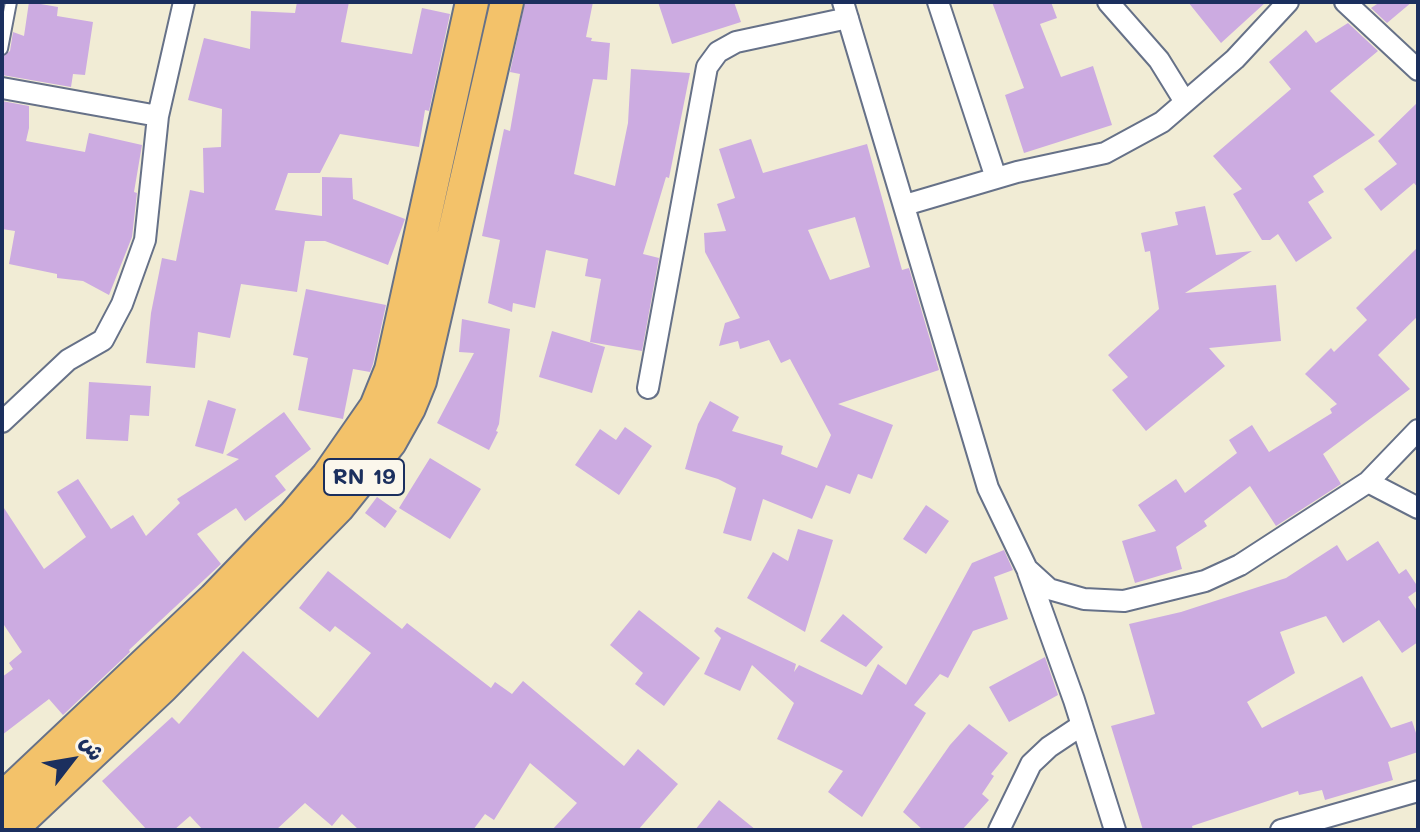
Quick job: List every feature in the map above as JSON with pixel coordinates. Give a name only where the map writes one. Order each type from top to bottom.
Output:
[{"type":"main road","name":"RN 19","points":[[2,799],[214,599],[295,515],[356,439],[376,407],[391,370],[472,2]]},
{"type":"main road","name":"RN 19","points":[[10,830],[162,687],[338,507],[390,442],[420,381],[507,2]]},
{"type":"street","points":[[2,422],[68,360],[103,340],[122,304],[145,240],[158,116],[184,2]]},
{"type":"street","points":[[938,2],[996,178]]},
{"type":"street","points":[[1108,2],[1159,60],[1185,102]]},
{"type":"street","points":[[905,205],[996,178],[1105,153],[1162,122],[1235,59],[1288,2]]},
{"type":"street","points":[[1345,2],[1418,70]]},
{"type":"street","points":[[648,388],[707,67],[718,52],[736,42],[845,10],[988,488],[1027,569],[1115,830]]},
{"type":"street","points":[[2,88],[158,116]]},
{"type":"street","points":[[1027,569],[1049,589],[1084,599],[1124,601],[1205,581],[1240,565],[1368,482],[1418,430]]},
{"type":"street","points":[[1368,482],[1418,508]]},
{"type":"street","points":[[999,830],[1031,764],[1049,747],[1082,725]]},
{"type":"street","points":[[1281,830],[1418,791]]},
{"type":"lane","points":[[2,49],[11,2]]},
{"type":"building","points":[[29,2],[58,7],[57,16],[93,22],[85,75],[73,74],[71,87],[2,75],[2,57],[10,51],[13,32],[24,36]]},
{"type":"building","points":[[297,2],[349,2],[341,42],[412,54],[422,8],[450,14],[429,111],[425,110],[419,147],[340,134],[320,173],[288,173],[275,210],[322,216],[322,177],[352,178],[353,199],[405,219],[388,265],[325,241],[305,241],[297,292],[241,284],[230,338],[198,332],[195,368],[146,363],[151,313],[162,258],[176,261],[190,190],[204,193],[203,148],[221,147],[222,109],[188,100],[204,38],[250,49],[251,11],[295,13]]},
{"type":"building","points":[[525,2],[593,2],[586,37],[592,38],[591,41],[610,43],[607,80],[593,79],[574,174],[615,186],[628,123],[631,69],[690,73],[669,178],[666,177],[643,254],[659,258],[642,351],[590,342],[601,279],[585,276],[588,259],[546,250],[535,308],[513,303],[512,312],[488,303],[500,240],[482,236],[504,129],[510,131],[520,74],[510,72]]},
{"type":"building","points":[[658,2],[734,2],[741,22],[672,44]]},
{"type":"building","points":[[992,2],[1051,2],[1057,18],[1040,24],[1061,77],[1093,66],[1112,125],[1024,153],[1005,95],[1024,88]]},
{"type":"building","points":[[1188,2],[1266,2],[1221,43]]},
{"type":"building","points":[[1380,2],[1412,2],[1387,23],[1371,8]]},
{"type":"building","points":[[1348,23],[1378,51],[1330,91],[1375,135],[1313,176],[1324,192],[1308,202],[1332,238],[1296,262],[1278,234],[1270,240],[1262,240],[1233,194],[1242,189],[1213,156],[1291,89],[1269,62],[1306,30],[1316,43]]},
{"type":"building","points":[[2,101],[29,106],[26,141],[85,152],[89,133],[142,145],[134,192],[137,193],[132,237],[109,295],[83,281],[57,278],[57,274],[9,264],[15,231],[2,229]]},
{"type":"building","points":[[1418,102],[1418,188],[1414,183],[1381,211],[1364,189],[1397,164],[1378,141]]},
{"type":"building","points":[[751,139],[763,173],[867,144],[902,270],[909,268],[939,370],[838,404],[893,425],[872,479],[858,474],[850,494],[826,485],[812,519],[763,499],[751,541],[723,533],[736,488],[685,469],[698,424],[710,401],[739,417],[732,431],[783,446],[781,454],[817,468],[831,435],[790,359],[781,363],[769,340],[740,349],[738,341],[719,346],[725,323],[740,318],[705,252],[704,233],[726,231],[717,204],[735,198],[719,149]],"holes":[[[855,217],[870,267],[830,280],[808,230]]]},
{"type":"building","points":[[1205,206],[1216,255],[1252,251],[1185,293],[1276,285],[1281,341],[1209,348],[1225,366],[1146,431],[1112,390],[1128,377],[1108,355],[1159,309],[1150,251],[1145,252],[1141,233],[1178,225],[1175,212]]},
{"type":"building","points":[[1418,247],[1418,316],[1378,355],[1410,389],[1323,454],[1341,484],[1276,526],[1250,486],[1204,521],[1207,526],[1176,547],[1182,569],[1135,583],[1122,541],[1156,531],[1138,505],[1176,479],[1185,493],[1237,453],[1229,440],[1252,425],[1269,452],[1332,413],[1330,409],[1337,404],[1305,374],[1331,348],[1334,352],[1367,320],[1356,308]]},
{"type":"building","points":[[306,289],[386,305],[370,372],[353,369],[343,419],[298,410],[308,358],[293,355]]},
{"type":"building","points":[[462,319],[510,329],[498,432],[489,450],[437,423],[474,353],[459,352]]},
{"type":"building","points":[[552,331],[605,347],[592,393],[539,377]]},
{"type":"building","points":[[89,382],[151,386],[149,416],[130,415],[128,441],[86,439]]},
{"type":"building","points":[[208,400],[236,409],[223,454],[195,446]]},
{"type":"building","points":[[284,412],[311,449],[275,476],[286,490],[245,521],[236,508],[197,534],[221,564],[63,715],[49,699],[2,735],[2,677],[13,669],[9,663],[22,652],[2,622],[2,505],[44,569],[86,537],[57,492],[78,479],[111,529],[133,515],[146,536],[180,503],[177,499],[239,459],[226,455]]},
{"type":"building","points":[[625,427],[652,446],[619,495],[575,465],[600,429],[616,440]]},
{"type":"building","points":[[430,458],[481,489],[450,539],[399,508]]},
{"type":"building","points":[[377,497],[397,511],[385,528],[365,513]]},
{"type":"building","points":[[926,505],[949,521],[926,554],[903,539]]},
{"type":"building","points":[[798,529],[833,540],[805,632],[747,598],[773,552],[788,561]]},
{"type":"building","points":[[1378,541],[1399,574],[1406,569],[1418,587],[1408,597],[1418,612],[1418,642],[1402,653],[1379,620],[1343,643],[1326,616],[1280,632],[1295,673],[1247,702],[1262,728],[1362,676],[1391,728],[1412,721],[1418,739],[1418,752],[1388,762],[1393,780],[1325,800],[1322,790],[1299,795],[1298,791],[1192,826],[1193,830],[1143,830],[1111,726],[1155,714],[1129,624],[1181,612],[1286,578],[1337,545],[1347,561]]},
{"type":"building","points":[[1004,550],[1013,570],[994,577],[1008,619],[973,631],[948,678],[940,674],[914,705],[926,713],[862,817],[828,792],[843,771],[777,739],[794,703],[752,665],[740,691],[704,674],[721,638],[714,631],[717,627],[796,664],[794,672],[799,665],[862,695],[878,664],[906,685],[972,563]]},
{"type":"building","points":[[328,571],[402,629],[407,623],[491,688],[495,682],[512,694],[523,681],[624,766],[638,749],[678,784],[638,830],[552,830],[577,803],[530,763],[494,820],[485,814],[473,830],[359,830],[342,814],[332,826],[305,803],[276,830],[203,830],[190,816],[174,830],[147,830],[102,781],[172,717],[179,724],[243,651],[318,718],[371,653],[335,626],[330,632],[299,608]]},
{"type":"building","points":[[639,610],[700,658],[664,706],[635,684],[643,673],[610,645]]},
{"type":"building","points":[[843,614],[883,647],[866,667],[820,641]]},
{"type":"building","points":[[1045,657],[1058,695],[1009,722],[989,687]]},
{"type":"building","points":[[969,724],[1008,753],[991,774],[994,776],[982,794],[989,800],[962,830],[923,830],[903,812],[950,745]]},
{"type":"building","points":[[719,800],[756,830],[695,830]]}]
